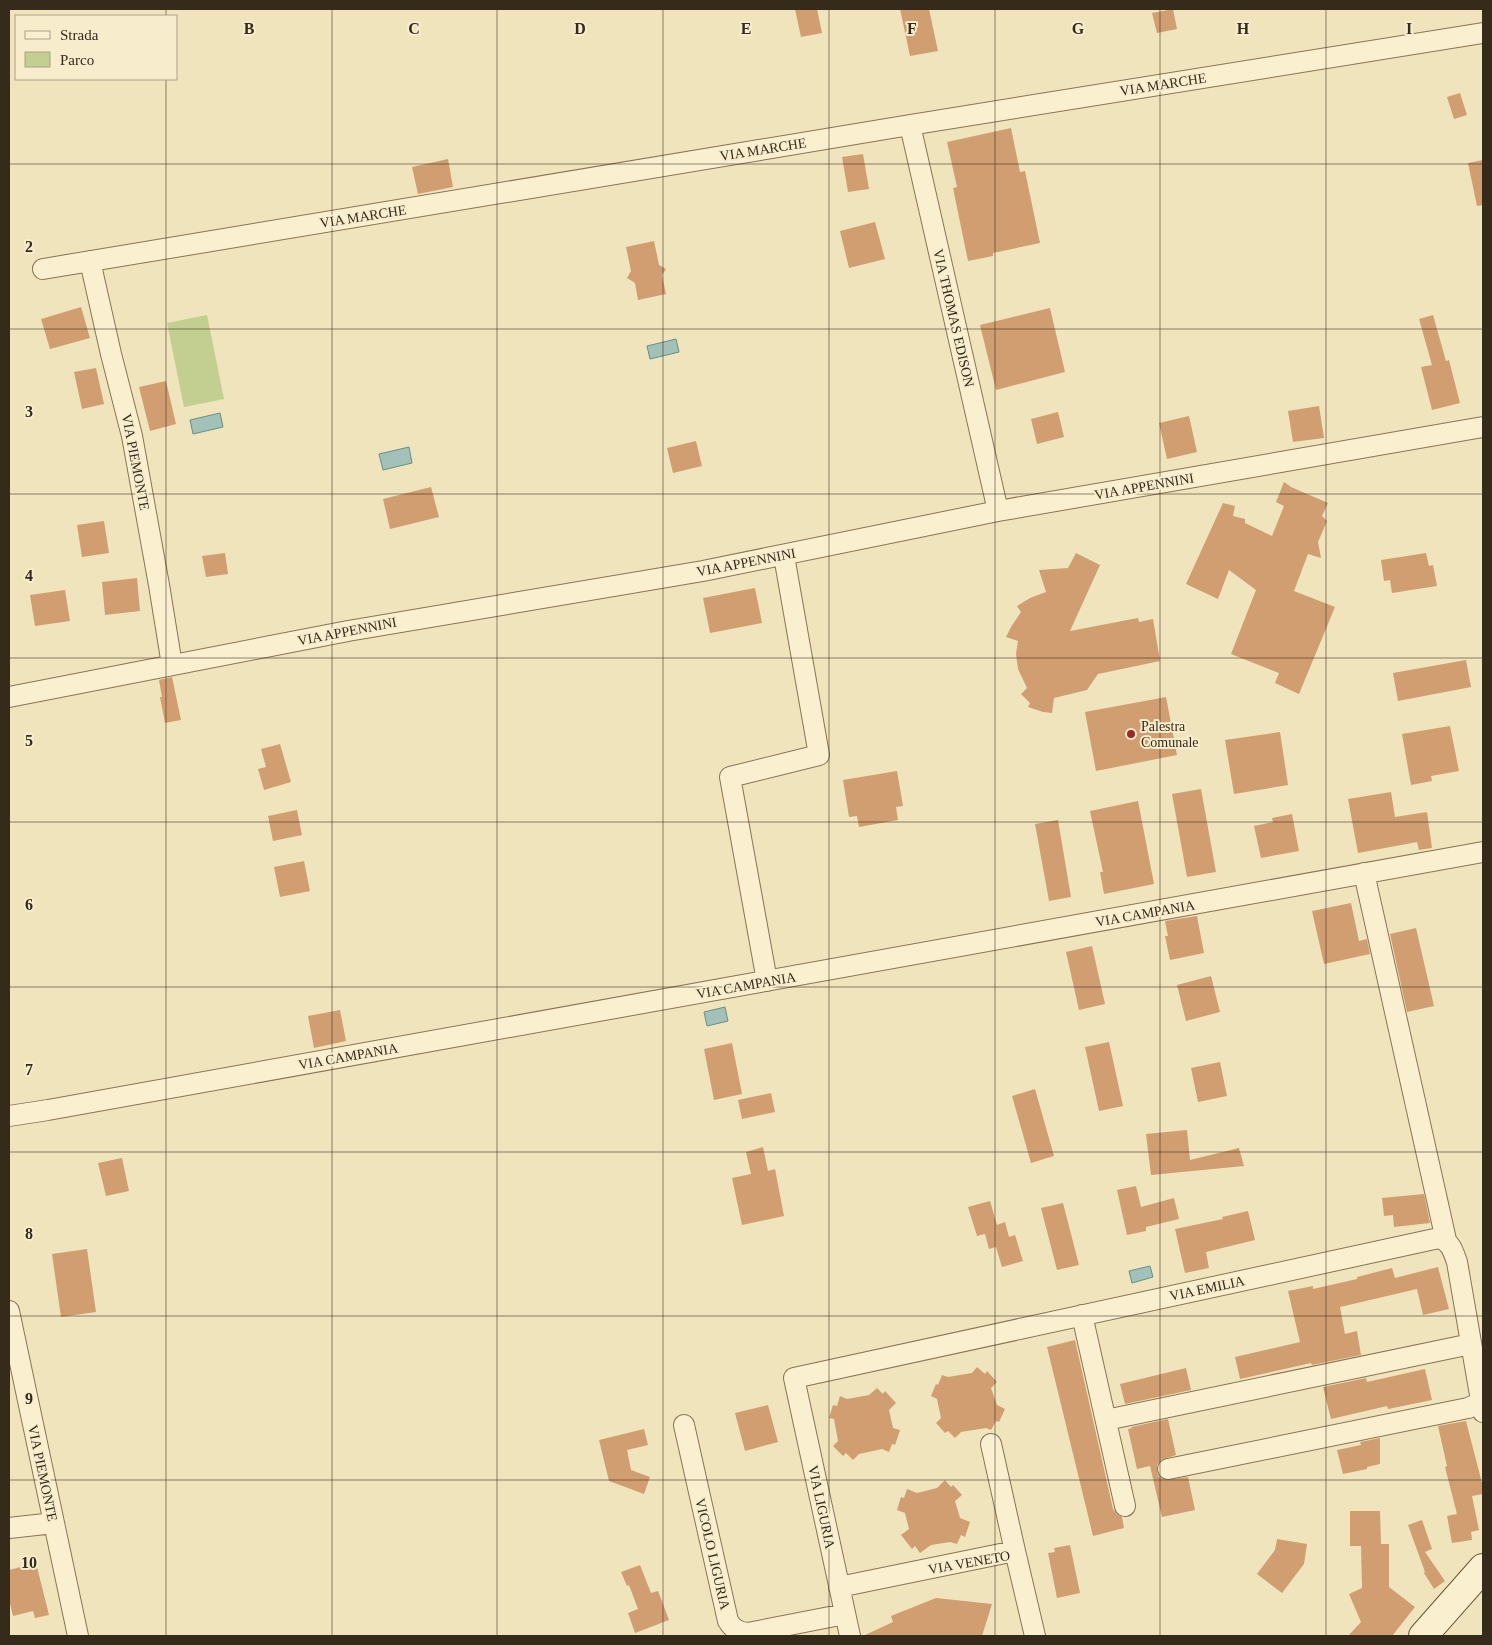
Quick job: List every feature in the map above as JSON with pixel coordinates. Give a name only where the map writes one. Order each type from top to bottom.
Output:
[{"type":"main road","points":[[1423,1636],[1483,1568]]},
{"type":"street","name":"VIA MARCHE","points":[[43,269],[910,125],[1483,33]]},
{"type":"street","name":"VIA THOMAS EDISON","points":[[910,125],[998,511]]},
{"type":"street","name":"VIA PIEMONTE","points":[[90,261],[132,436],[161,593],[172,665]]},
{"type":"street","name":"VIA APPENNINI","points":[[9,697],[348,630],[685,574],[784,556],[998,511],[1483,427]]},
{"type":"street","points":[[767,981],[730,776],[819,755],[784,556]]},
{"type":"street","name":"VIA CAMPANIA","points":[[9,1116],[1483,852]]},
{"type":"street","points":[[1168,1469],[1468,1408],[1477,1404],[1482,1406],[1457,1262],[1450,1244],[1446,1240],[1364,873]]},
{"type":"street","name":"VIA EMILIA","points":[[794,1378],[1432,1238],[1446,1240]]},
{"type":"street","name":"VIA PIEMONTE","points":[[9,1311],[78,1636]]},
{"type":"street","points":[[1082,1315],[1125,1506]]},
{"type":"street","points":[[1106,1420],[1471,1344]]},
{"type":"street","name":"VIA LIGURIA","points":[[794,1378],[850,1636]]},
{"type":"street","name":"VICOLO LIGURIA","points":[[684,1425],[728,1621],[731,1626],[736,1630],[748,1633],[845,1614]]},
{"type":"street","points":[[990,1444],[1015,1551]]},
{"type":"street","points":[[9,1528],[54,1523]]},
{"type":"street","name":"VIA VENETO","points":[[839,1587],[1015,1551],[1035,1636]]},
{"type":"green space","points":[[207,315],[224,399],[184,407],[167,323]]},
{"type":"water","points":[[676,339],[679,352],[650,359],[647,346]]},
{"type":"water","points":[[220,413],[223,427],[193,434],[190,420]]},
{"type":"water","points":[[409,447],[412,463],[383,470],[379,454]]},
{"type":"water","points":[[725,1007],[728,1021],[707,1026],[704,1012]]},
{"type":"water","points":[[1150,1266],[1153,1277],[1132,1283],[1129,1271]]},
{"type":"building","points":[[795,9],[817,9],[822,33],[801,37]]},
{"type":"building","points":[[900,9],[929,9],[938,51],[910,56]]},
{"type":"building","points":[[1173,9],[1177,29],[1157,33],[1152,13]]},
{"type":"building","points":[[1460,93],[1467,115],[1454,119],[1447,97]]},
{"type":"building","points":[[1011,128],[1020,172],[1025,171],[1040,243],[993,253],[993,256],[968,261],[953,188],[957,187],[947,142]]},
{"type":"building","points":[[863,154],[869,189],[848,192],[842,157]]},
{"type":"building","points":[[448,159],[453,187],[418,194],[412,167]]},
{"type":"building","points":[[1483,160],[1483,205],[1477,206],[1468,163]]},
{"type":"building","points":[[875,222],[885,259],[849,268],[840,231]]},
{"type":"building","points":[[654,241],[659,265],[666,269],[662,275],[666,294],[638,300],[635,283],[627,278],[631,271],[626,247]]},
{"type":"building","points":[[81,307],[90,338],[50,349],[41,319]]},
{"type":"building","points":[[1050,308],[1065,372],[996,390],[980,325]]},
{"type":"building","points":[[1433,315],[1446,361],[1449,360],[1460,403],[1432,410],[1421,367],[1432,365],[1419,319]]},
{"type":"building","points":[[96,368],[104,404],[82,409],[74,372]]},
{"type":"building","points":[[166,381],[176,424],[150,431],[139,387]]},
{"type":"building","points":[[1319,406],[1324,438],[1293,442],[1288,411]]},
{"type":"building","points":[[1058,412],[1064,437],[1037,444],[1031,419]]},
{"type":"building","points":[[1189,416],[1197,452],[1167,459],[1159,423]]},
{"type":"building","points":[[696,441],[702,466],[673,473],[667,448]]},
{"type":"building","points":[[1284,482],[1328,503],[1322,516],[1327,521],[1318,542],[1321,558],[1308,554],[1294,591],[1335,607],[1299,694],[1275,683],[1279,673],[1231,654],[1256,590],[1229,570],[1218,599],[1186,584],[1223,503],[1235,506],[1233,516],[1245,519],[1245,523],[1272,536],[1284,506],[1276,502]]},
{"type":"building","points":[[431,487],[439,517],[390,529],[383,499]]},
{"type":"building","points":[[104,521],[109,553],[82,557],[77,525]]},
{"type":"building","points":[[225,553],[228,574],[206,577],[202,556]]},
{"type":"building","points":[[1076,553],[1100,565],[1070,631],[1138,618],[1139,622],[1153,619],[1160,661],[1098,674],[1087,690],[1054,698],[1052,713],[1043,712],[1028,707],[1030,703],[1021,694],[1027,688],[1018,669],[1016,654],[1018,641],[1006,637],[1021,612],[1017,606],[1030,598],[1046,592],[1039,570],[1068,568]]},
{"type":"building","points":[[1426,553],[1429,566],[1433,565],[1437,586],[1392,593],[1390,580],[1384,581],[1381,560]]},
{"type":"building","points":[[137,578],[140,611],[105,615],[102,582]]},
{"type":"building","points":[[755,588],[762,623],[710,633],[703,598]]},
{"type":"building","points":[[65,590],[70,621],[35,626],[30,595]]},
{"type":"building","points":[[1466,660],[1471,687],[1398,701],[1393,673]]},
{"type":"building","points":[[172,677],[181,720],[165,723],[159,680]]},
{"type":"building","name":"Palestra Comunale","points":[[1166,697],[1177,755],[1096,771],[1085,712]]},
{"type":"building","points":[[1450,726],[1459,771],[1431,776],[1432,781],[1411,785],[1402,734]]},
{"type":"building","points":[[1280,732],[1288,785],[1234,794],[1225,740]]},
{"type":"building","points":[[280,744],[291,782],[264,790],[258,769],[266,767],[261,749]]},
{"type":"building","points":[[897,771],[903,806],[896,807],[898,820],[859,827],[857,816],[849,817],[843,780]]},
{"type":"building","points":[[1201,789],[1216,872],[1187,877],[1172,794]]},
{"type":"building","points":[[1391,792],[1395,817],[1427,812],[1432,848],[1419,850],[1417,842],[1358,853],[1348,799]]},
{"type":"building","points":[[1138,801],[1154,884],[1104,894],[1100,872],[1103,872],[1090,811]]},
{"type":"building","points":[[297,810],[302,835],[273,841],[268,816]]},
{"type":"building","points":[[1292,814],[1299,851],[1261,858],[1254,826],[1273,822],[1272,818]]},
{"type":"building","points":[[1058,820],[1071,897],[1049,901],[1035,824]]},
{"type":"building","points":[[304,861],[310,891],[280,897],[274,867]]},
{"type":"building","points":[[1351,903],[1359,941],[1367,939],[1370,954],[1324,964],[1312,911]]},
{"type":"building","points":[[1197,916],[1204,953],[1170,960],[1165,936],[1168,936],[1165,921]]},
{"type":"building","points":[[1416,928],[1434,1006],[1407,1012],[1390,934]]},
{"type":"building","points":[[1092,946],[1105,1004],[1079,1010],[1066,952]]},
{"type":"building","points":[[1211,976],[1220,1012],[1186,1021],[1177,985]]},
{"type":"building","points":[[340,1010],[346,1041],[314,1048],[308,1016]]},
{"type":"building","points":[[1109,1042],[1123,1106],[1099,1111],[1085,1047]]},
{"type":"building","points":[[732,1043],[742,1094],[714,1100],[704,1049]]},
{"type":"building","points":[[1220,1062],[1227,1096],[1198,1102],[1191,1068]]},
{"type":"building","points":[[1035,1089],[1054,1156],[1031,1163],[1012,1096]]},
{"type":"building","points":[[771,1093],[775,1112],[742,1119],[738,1100]]},
{"type":"building","points":[[1187,1130],[1190,1160],[1239,1148],[1244,1166],[1151,1175],[1146,1134]]},
{"type":"building","points":[[763,1147],[768,1171],[775,1169],[784,1216],[742,1225],[732,1178],[751,1174],[746,1152]]},
{"type":"building","points":[[122,1158],[129,1191],[106,1196],[98,1163]]},
{"type":"building","points":[[1136,1186],[1141,1207],[1174,1198],[1179,1219],[1146,1227],[1146,1231],[1127,1235],[1117,1190]]},
{"type":"building","points":[[1424,1194],[1430,1223],[1394,1227],[1393,1215],[1384,1216],[1382,1198]]},
{"type":"building","points":[[990,1201],[997,1225],[1005,1222],[1009,1237],[1015,1235],[1023,1261],[1002,1267],[996,1247],[989,1249],[985,1234],[977,1236],[968,1207]]},
{"type":"building","points":[[1063,1203],[1079,1265],[1057,1270],[1041,1208]]},
{"type":"building","points":[[1248,1211],[1255,1240],[1206,1252],[1209,1268],[1185,1273],[1175,1229],[1223,1219],[1222,1217]]},
{"type":"building","points":[[87,1249],[96,1312],[61,1317],[52,1254]]},
{"type":"building","points":[[1438,1267],[1449,1309],[1423,1315],[1417,1289],[1340,1307],[1345,1334],[1357,1331],[1361,1355],[1312,1365],[1311,1363],[1240,1379],[1235,1357],[1300,1342],[1288,1291],[1313,1286],[1313,1289],[1357,1279],[1357,1277],[1392,1268],[1395,1278]]},
{"type":"building","points":[[1075,1340],[1113,1509],[1122,1517],[1124,1528],[1093,1536],[1047,1347]]},
{"type":"building","points":[[977,1367],[985,1374],[987,1371],[997,1382],[991,1388],[997,1405],[1005,1409],[999,1422],[996,1421],[991,1430],[986,1428],[961,1432],[955,1438],[948,1431],[945,1433],[936,1423],[941,1418],[937,1399],[931,1396],[942,1375],[948,1377],[972,1373]]},
{"type":"building","points":[[1186,1368],[1191,1390],[1125,1404],[1120,1384]]},
{"type":"building","points":[[1425,1369],[1432,1400],[1388,1409],[1387,1406],[1331,1419],[1323,1387],[1366,1378],[1367,1382]]},
{"type":"building","points":[[877,1388],[883,1394],[885,1391],[896,1403],[889,1410],[893,1428],[900,1430],[895,1445],[892,1444],[889,1452],[882,1449],[859,1454],[853,1460],[846,1453],[843,1456],[833,1446],[838,1441],[834,1419],[829,1418],[833,1405],[837,1406],[840,1396],[847,1399],[869,1395]]},
{"type":"building","points":[[768,1405],[778,1442],[745,1451],[735,1413]]},
{"type":"building","points":[[1168,1419],[1176,1455],[1161,1460],[1157,1465],[1157,1472],[1159,1477],[1165,1480],[1188,1477],[1195,1510],[1162,1517],[1150,1466],[1137,1469],[1128,1429]]},
{"type":"building","points":[[1466,1421],[1483,1487],[1483,1494],[1472,1496],[1479,1530],[1471,1532],[1472,1540],[1452,1543],[1447,1516],[1457,1514],[1445,1467],[1447,1466],[1438,1426]]},
{"type":"building","points":[[644,1429],[648,1445],[627,1450],[631,1470],[650,1477],[644,1494],[609,1481],[599,1440]]},
{"type":"building","points":[[1380,1438],[1380,1464],[1343,1474],[1337,1450],[1361,1445],[1360,1442]]},
{"type":"building","points":[[945,1480],[951,1487],[953,1485],[962,1495],[955,1501],[960,1518],[970,1522],[965,1537],[961,1535],[957,1544],[950,1542],[931,1545],[920,1553],[915,1546],[912,1549],[901,1535],[909,1529],[905,1513],[897,1510],[901,1497],[904,1498],[907,1489],[917,1493],[937,1488]]},
{"type":"building","points":[[1350,1511],[1380,1511],[1381,1544],[1389,1544],[1389,1587],[1415,1607],[1392,1636],[1348,1636],[1361,1622],[1349,1594],[1362,1588],[1361,1546],[1350,1546]]},
{"type":"building","points":[[1422,1520],[1432,1549],[1425,1552],[1445,1581],[1434,1589],[1424,1573],[1408,1525]]},
{"type":"building","points":[[1277,1539],[1307,1544],[1304,1564],[1282,1593],[1257,1574],[1275,1550]]},
{"type":"building","points":[[1070,1545],[1080,1593],[1057,1598],[1048,1553],[1055,1552],[1054,1548]]},
{"type":"building","points":[[36,1563],[49,1615],[35,1618],[33,1611],[13,1616],[9,1599],[9,1570]]},
{"type":"building","points":[[640,1565],[651,1593],[658,1591],[669,1620],[635,1633],[628,1613],[638,1609],[629,1585],[627,1586],[621,1572]]},
{"type":"building","points":[[936,1598],[992,1604],[982,1636],[863,1636],[893,1622],[891,1616]]},
{"type":"place","name":"Palestra Comunale","points":[[1131,734]]}]
